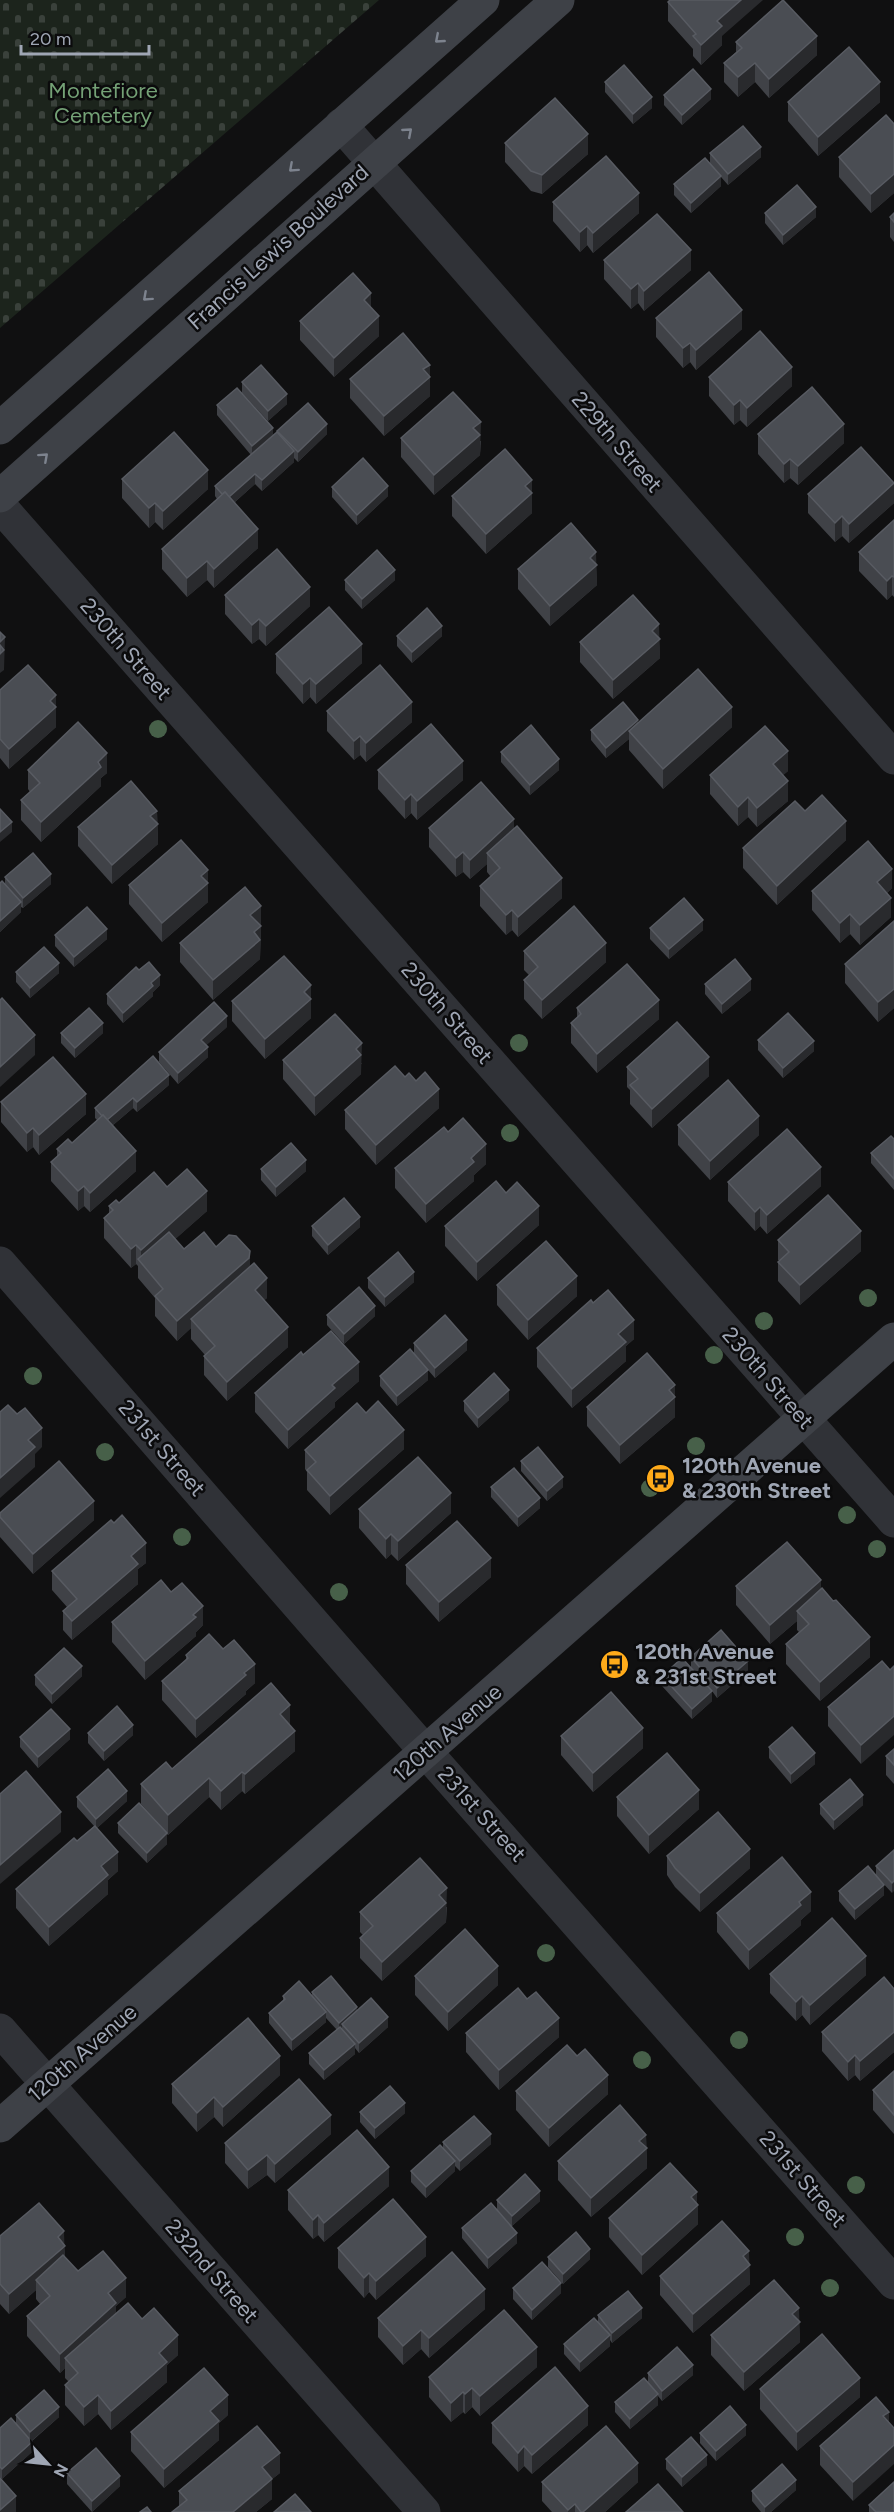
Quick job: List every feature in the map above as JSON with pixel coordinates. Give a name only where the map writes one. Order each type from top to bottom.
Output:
[{"type":"main road","points":[[0,428],[483,0]]},
{"type":"main road","name":"Francis Lewis Boulevard","points":[[0,496],[373,162],[558,0]]},
{"type":"main road","name":"120th Avenue","points":[[0,2126],[894,1339]]},
{"type":"street","name":"229th Street","points":[[341,125],[894,758]]},
{"type":"street","name":"230th Street","points":[[0,506],[894,1521]]},
{"type":"street","name":"231st Street","points":[[0,1263],[426,1752],[894,2283]]},
{"type":"street","name":"232nd Street","points":[[0,2030],[424,2512]]},
{"type":"green space","name":"Montefiore Cemetery","points":[[0,0],[379,0],[0,328]]},
{"type":"building","points":[[670,0],[741,0],[717,21],[722,26],[701,45],[693,36],[696,34],[668,2]]},
{"type":"building","points":[[783,0],[817,36],[769,79],[755,63],[738,77],[724,63],[742,48],[736,42]]},
{"type":"building","points":[[849,47],[880,82],[818,137],[788,102]]},
{"type":"building","points":[[624,65],[652,97],[633,114],[605,82]]},
{"type":"building","points":[[693,69],[711,89],[682,115],[664,95]]},
{"type":"building","points":[[555,98],[588,134],[542,175],[531,171],[505,143]]},
{"type":"building","points":[[886,115],[894,124],[894,174],[871,194],[839,157]]},
{"type":"building","points":[[743,126],[761,147],[728,174],[710,153]]},
{"type":"building","points":[[606,156],[639,193],[593,233],[587,226],[580,232],[553,202]]},
{"type":"building","points":[[705,158],[721,176],[691,203],[674,184]]},
{"type":"building","points":[[797,185],[816,207],[783,235],[765,213]]},
{"type":"building","points":[[657,214],[691,250],[644,291],[638,283],[631,289],[604,260]]},
{"type":"building","points":[[709,272],[742,310],[696,350],[690,343],[683,348],[656,318]]},
{"type":"building","points":[[353,273],[371,293],[364,300],[379,316],[334,358],[300,321]]},
{"type":"building","points":[[760,331],[792,367],[747,408],[740,400],[734,405],[709,377]]},
{"type":"building","points":[[403,333],[430,365],[423,369],[430,377],[384,416],[350,379]]},
{"type":"building","points":[[261,365],[287,394],[268,411],[242,382]]},
{"type":"building","points":[[812,387],[844,424],[798,466],[790,459],[784,464],[758,434]]},
{"type":"building","points":[[237,388],[273,428],[252,446],[217,405]]},
{"type":"building","points":[[453,392],[481,422],[473,428],[480,435],[434,475],[401,438]]},
{"type":"building","points":[[308,403],[327,424],[298,452],[277,431]]},
{"type":"building","points":[[174,432],[208,470],[163,511],[155,503],[149,508],[122,479]]},
{"type":"building","points":[[277,432],[294,451],[262,480],[255,474],[229,497],[225,492],[222,494],[215,486]]},
{"type":"building","points":[[861,447],[894,483],[849,524],[842,516],[835,523],[808,494]]},
{"type":"building","points":[[505,449],[532,480],[525,486],[532,493],[486,534],[452,496]]},
{"type":"building","points":[[363,458],[388,486],[357,515],[332,487]]},
{"type":"building","points":[[225,492],[258,529],[214,569],[207,561],[187,578],[162,549]]},
{"type":"building","points":[[894,520],[894,577],[892,576],[887,581],[859,552]]},
{"type":"building","points":[[571,523],[596,552],[590,558],[597,565],[550,606],[518,569]]},
{"type":"building","points":[[277,549],[310,587],[266,626],[259,619],[252,625],[225,595]]},
{"type":"building","points":[[377,550],[395,570],[362,599],[345,580]]},
{"type":"building","points":[[633,595],[659,624],[652,631],[660,639],[613,680],[580,642]]},
{"type":"building","points":[[329,607],[362,644],[316,684],[310,678],[303,684],[276,654]]},
{"type":"building","points":[[427,608],[442,626],[412,652],[397,636]]},
{"type":"building","points":[[0,632],[5,637],[0,642]]},
{"type":"building","points":[[28,665],[56,695],[50,701],[56,707],[9,749],[0,739],[0,690]]},
{"type":"building","points":[[380,665],[412,702],[366,743],[360,736],[354,741],[327,711]]},
{"type":"building","points":[[698,669],[732,707],[663,769],[629,731]]},
{"type":"building","points":[[623,702],[638,720],[606,748],[591,730]]},
{"type":"building","points":[[78,722],[107,753],[98,762],[101,767],[41,822],[21,800],[40,783],[28,770]]},
{"type":"building","points":[[431,724],[463,761],[417,801],[411,794],[405,800],[378,770]]},
{"type":"building","points":[[531,725],[559,759],[530,785],[501,752]]},
{"type":"building","points":[[765,726],[788,751],[773,764],[788,781],[757,808],[748,797],[738,807],[710,775]]},
{"type":"building","points":[[131,781],[157,811],[150,816],[158,824],[112,865],[78,827]]},
{"type":"building","points":[[481,782],[514,819],[470,860],[463,852],[456,858],[429,828]]},
{"type":"building","points":[[822,795],[846,821],[777,886],[743,848],[795,801],[805,811]]},
{"type":"building","points":[[0,809],[12,822],[0,832]]},
{"type":"building","points":[[517,826],[562,878],[518,917],[512,910],[506,915],[480,886],[500,868],[487,853]]},
{"type":"building","points":[[181,840],[208,870],[201,876],[208,883],[162,923],[129,885]]},
{"type":"building","points":[[868,841],[892,869],[877,882],[891,898],[860,925],[850,914],[840,923],[812,891]]},
{"type":"building","points":[[33,853],[51,874],[23,898],[5,877]]},
{"type":"building","points":[[2,881],[21,902],[0,921],[0,883]]},
{"type":"building","points":[[245,887],[261,906],[250,915],[261,926],[254,932],[260,940],[213,980],[180,943]]},
{"type":"building","points":[[684,898],[703,920],[669,949],[650,928]]},
{"type":"building","points":[[574,906],[606,943],[542,1000],[524,980],[538,967],[524,951]]},
{"type":"building","points":[[87,907],[107,929],[74,957],[55,935]]},
{"type":"building","points":[[894,921],[894,989],[878,1002],[845,964]]},
{"type":"building","points":[[44,947],[59,963],[30,988],[16,972]]},
{"type":"building","points":[[284,956],[311,985],[304,992],[311,999],[265,1039],[232,1001]]},
{"type":"building","points":[[735,959],[751,979],[722,1004],[705,984]]},
{"type":"building","points":[[149,962],[160,975],[151,983],[153,986],[123,1013],[107,994],[136,967],[139,970]]},
{"type":"building","points":[[627,964],[659,1000],[597,1054],[571,1023],[581,1014],[577,1008]]},
{"type":"building","points":[[2,998],[35,1035],[0,1067],[0,1000]]},
{"type":"building","points":[[214,1002],[227,1016],[201,1040],[208,1047],[178,1073],[159,1052]]},
{"type":"building","points":[[89,1008],[103,1023],[75,1048],[61,1033]]},
{"type":"building","points":[[788,1013],[814,1041],[783,1068],[758,1040]]},
{"type":"building","points":[[335,1014],[362,1043],[356,1049],[361,1055],[315,1096],[283,1060]]},
{"type":"building","points":[[677,1022],[709,1057],[652,1109],[630,1085],[638,1079],[627,1067]]},
{"type":"building","points":[[153,1056],[169,1075],[137,1102],[133,1098],[107,1120],[95,1108]]},
{"type":"building","points":[[53,1057],[86,1094],[39,1135],[33,1128],[27,1133],[1,1102]]},
{"type":"building","points":[[395,1066],[405,1077],[409,1073],[416,1081],[425,1072],[439,1089],[376,1145],[345,1110]]},
{"type":"building","points":[[728,1080],[759,1116],[710,1161],[678,1125]]},
{"type":"building","points":[[103,1115],[136,1151],[90,1193],[84,1186],[78,1191],[51,1162],[61,1153],[57,1149],[68,1139],[72,1143]]},
{"type":"building","points":[[463,1118],[486,1144],[471,1158],[474,1162],[426,1204],[395,1168],[444,1127],[448,1132]]},
{"type":"building","points":[[787,1129],[821,1167],[767,1215],[760,1207],[755,1212],[728,1182]]},
{"type":"building","points":[[891,1136],[894,1139],[894,1179],[871,1153]]},
{"type":"building","points":[[291,1143],[306,1160],[276,1187],[261,1169]]},
{"type":"building","points":[[187,1169],[207,1191],[141,1250],[136,1245],[131,1249],[104,1218],[113,1210],[109,1206],[116,1200],[119,1203],[154,1172],[167,1187]]},
{"type":"building","points":[[496,1181],[506,1193],[517,1182],[539,1206],[477,1262],[445,1226]]},
{"type":"building","points":[[828,1195],[861,1231],[800,1285],[778,1262],[789,1252],[778,1240]]},
{"type":"building","points":[[344,1198],[360,1217],[328,1245],[312,1226]]},
{"type":"building","points":[[169,1232],[184,1249],[204,1232],[216,1247],[229,1235],[236,1236],[250,1251],[249,1258],[177,1321],[155,1296],[163,1289],[138,1259]]},
{"type":"building","points":[[546,1241],[577,1276],[528,1320],[497,1285]]},
{"type":"building","points":[[398,1252],[414,1272],[385,1297],[368,1278]]},
{"type":"building","points":[[254,1263],[267,1278],[255,1290],[288,1327],[227,1382],[204,1356],[215,1346],[191,1319]]},
{"type":"building","points":[[359,1287],[375,1306],[344,1334],[327,1315]]},
{"type":"building","points":[[608,1290],[634,1320],[618,1334],[626,1342],[572,1389],[537,1348],[591,1300],[593,1303]]},
{"type":"building","points":[[445,1315],[467,1340],[435,1368],[414,1343]]},
{"type":"building","points":[[331,1331],[359,1362],[332,1385],[335,1388],[288,1430],[255,1393],[301,1352],[303,1355]]},
{"type":"building","points":[[410,1349],[428,1370],[397,1396],[380,1376]]},
{"type":"building","points":[[647,1353],[675,1385],[669,1390],[675,1397],[620,1445],[587,1407]]},
{"type":"building","points":[[494,1373],[509,1390],[478,1418],[464,1401]]},
{"type":"building","points":[[378,1401],[404,1430],[330,1496],[307,1470],[316,1462],[305,1450],[357,1403],[366,1413]]},
{"type":"building","points":[[8,1405],[17,1414],[25,1408],[42,1428],[28,1440],[35,1447],[0,1478],[0,1412]]},
{"type":"building","points":[[538,1447],[563,1477],[547,1491],[521,1461]]},
{"type":"building","points":[[418,1457],[451,1493],[398,1541],[391,1534],[386,1539],[359,1509]]},
{"type":"building","points":[[59,1461],[94,1501],[33,1554],[0,1517],[0,1513]]},
{"type":"building","points":[[514,1468],[540,1498],[518,1517],[491,1487]]},
{"type":"building","points":[[122,1515],[146,1543],[131,1556],[138,1564],[72,1621],[63,1611],[77,1599],[52,1571],[111,1520],[114,1523]]},
{"type":"building","points":[[457,1521],[491,1558],[439,1602],[406,1565]]},
{"type":"building","points":[[787,1542],[821,1580],[770,1625],[736,1586]]},
{"type":"building","points":[[161,1580],[171,1592],[182,1583],[203,1606],[193,1615],[196,1617],[145,1661],[112,1622]]},
{"type":"building","points":[[822,1588],[870,1637],[820,1682],[786,1644],[809,1624],[797,1611]]},
{"type":"building","points":[[721,1630],[748,1661],[717,1688],[691,1657]]},
{"type":"building","points":[[209,1634],[223,1649],[234,1640],[255,1664],[244,1673],[246,1675],[196,1719],[162,1681],[188,1658],[186,1655]]},
{"type":"building","points":[[64,1648],[82,1666],[52,1694],[35,1675]]},
{"type":"building","points":[[682,1658],[712,1691],[692,1709],[662,1676]]},
{"type":"building","points":[[882,1661],[890,1670],[894,1666],[894,1716],[861,1745],[828,1707]]},
{"type":"building","points":[[271,1683],[290,1705],[280,1714],[295,1731],[245,1774],[242,1772],[221,1791],[209,1778],[168,1815],[141,1784],[166,1762],[172,1769]]},
{"type":"building","points":[[611,1692],[643,1728],[593,1773],[561,1736]]},
{"type":"building","points":[[117,1706],[133,1725],[104,1751],[88,1733]]},
{"type":"building","points":[[51,1709],[70,1729],[38,1757],[20,1737]]},
{"type":"building","points":[[792,1727],[815,1753],[791,1774],[769,1747]]},
{"type":"building","points":[[894,1749],[894,1765],[886,1756]]},
{"type":"building","points":[[667,1753],[699,1790],[649,1835],[617,1797]]},
{"type":"building","points":[[108,1769],[127,1791],[96,1819],[77,1797]]},
{"type":"building","points":[[26,1771],[61,1812],[0,1865],[0,1794]]},
{"type":"building","points":[[850,1779],[863,1795],[834,1820],[820,1804]]},
{"type":"building","points":[[139,1803],[167,1833],[147,1853],[118,1823]]},
{"type":"building","points":[[718,1812],[750,1849],[700,1893],[675,1868],[667,1856]]},
{"type":"building","points":[[95,1826],[118,1852],[101,1866],[108,1875],[49,1927],[16,1889],[74,1838],[77,1841]]},
{"type":"building","points":[[894,1850],[894,1881],[892,1883],[876,1866]]},
{"type":"building","points":[[782,1857],[811,1892],[799,1902],[801,1905],[749,1950],[717,1913]]},
{"type":"building","points":[[420,1858],[447,1888],[439,1895],[446,1903],[382,1962],[360,1938],[373,1926],[360,1912]]},
{"type":"building","points":[[868,1866],[884,1885],[855,1909],[839,1891]]},
{"type":"building","points":[[832,1918],[866,1956],[810,2005],[802,1996],[796,2002],[770,1974]]},
{"type":"building","points":[[465,1929],[498,1966],[448,2012],[415,1976]]},
{"type":"building","points":[[331,1976],[357,2007],[339,2023],[312,1992]]},
{"type":"building","points":[[884,1977],[894,1989],[894,2032],[860,2061],[855,2055],[848,2062],[822,2032]]},
{"type":"building","points":[[299,1981],[326,2012],[292,2040],[269,2013],[285,1999],[283,1996]]},
{"type":"building","points":[[518,1988],[527,1999],[536,1992],[559,2018],[499,2070],[466,2033]]},
{"type":"building","points":[[371,1998],[388,2017],[359,2043],[342,2024]]},
{"type":"building","points":[[248,2018],[280,2056],[223,2107],[214,2097],[197,2113],[172,2084]]},
{"type":"building","points":[[340,2027],[355,2044],[324,2070],[309,2053]]},
{"type":"building","points":[[567,2045],[577,2056],[585,2049],[608,2075],[549,2128],[516,2091]]},
{"type":"building","points":[[894,2071],[894,2115],[873,2090]]},
{"type":"building","points":[[299,2079],[331,2115],[275,2164],[267,2155],[248,2170],[225,2143]]},
{"type":"building","points":[[390,2086],[405,2103],[375,2128],[360,2112]]},
{"type":"building","points":[[620,2105],[646,2135],[639,2141],[647,2148],[591,2198],[558,2161]]},
{"type":"building","points":[[474,2116],[491,2134],[460,2161],[443,2142]]},
{"type":"building","points":[[357,2130],[389,2167],[324,2223],[318,2215],[313,2220],[288,2190]]},
{"type":"building","points":[[440,2145],[455,2161],[426,2187],[411,2171]]},
{"type":"building","points":[[670,2163],[697,2192],[691,2197],[698,2205],[642,2255],[609,2218]]},
{"type":"building","points":[[525,2174],[540,2191],[512,2216],[497,2200]]},
{"type":"building","points":[[393,2199],[426,2237],[376,2281],[369,2273],[364,2278],[338,2248]]},
{"type":"building","points":[[39,2203],[64,2231],[58,2237],[65,2246],[9,2294],[0,2284],[0,2236]]},
{"type":"building","points":[[491,2203],[517,2233],[488,2258],[462,2228]]},
{"type":"building","points":[[722,2221],[749,2251],[743,2256],[750,2265],[693,2314],[660,2276]]},
{"type":"building","points":[[576,2232],[590,2249],[563,2274],[548,2257]]},
{"type":"building","points":[[103,2251],[126,2278],[108,2293],[116,2303],[60,2354],[27,2316],[50,2296],[36,2280],[63,2255],[78,2271]]},
{"type":"building","points":[[452,2252],[485,2289],[429,2338],[421,2330],[403,2346],[378,2318]]},
{"type":"building","points":[[542,2262],[561,2283],[532,2310],[513,2288]]},
{"type":"building","points":[[774,2280],[799,2308],[792,2314],[800,2322],[744,2372],[711,2335]]},
{"type":"building","points":[[628,2291],[642,2308],[612,2333],[598,2315]]},
{"type":"building","points":[[128,2303],[142,2319],[154,2308],[178,2335],[159,2353],[167,2362],[111,2411],[98,2395],[84,2407],[65,2385],[78,2373],[65,2358]]},
{"type":"building","points":[[504,2310],[537,2347],[480,2396],[472,2388],[465,2394],[463,2392],[451,2403],[429,2377]]},
{"type":"building","points":[[594,2318],[610,2335],[580,2362],[564,2344]]},
{"type":"building","points":[[822,2334],[860,2378],[797,2432],[760,2389]]},
{"type":"building","points":[[677,2347],[693,2365],[662,2391],[648,2373]]},
{"type":"building","points":[[555,2367],[588,2406],[532,2455],[524,2446],[518,2453],[492,2423]]},
{"type":"building","points":[[204,2368],[228,2395],[210,2411],[219,2421],[164,2469],[131,2432]]},
{"type":"building","points":[[644,2378],[658,2394],[630,2419],[615,2402]]},
{"type":"building","points":[[44,2390],[59,2407],[30,2432],[16,2415]]},
{"type":"building","points":[[876,2397],[889,2412],[883,2416],[894,2428],[894,2445],[853,2482],[820,2446]]},
{"type":"building","points":[[730,2406],[746,2425],[716,2451],[700,2433]]},
{"type":"building","points":[[11,2418],[32,2442],[2,2469],[0,2467],[0,2428]]},
{"type":"building","points":[[257,2426],[280,2453],[262,2467],[272,2479],[233,2512],[172,2512],[187,2500],[179,2491]]},
{"type":"building","points":[[606,2426],[638,2463],[583,2512],[575,2504],[568,2510],[542,2482]]},
{"type":"building","points":[[691,2437],[707,2455],[682,2477],[666,2459]]},
{"type":"building","points":[[96,2448],[120,2476],[92,2501],[67,2473]]},
{"type":"building","points":[[782,2464],[796,2480],[765,2507],[752,2491]]},
{"type":"building","points":[[0,2478],[16,2496],[0,2510]]},
{"type":"building","points":[[894,2482],[894,2512],[876,2512],[869,2505]]},
{"type":"building","points":[[658,2484],[683,2512],[626,2512]]},
{"type":"building","points":[[295,2494],[311,2512],[274,2512]]},
{"type":"building","points":[[147,2507],[151,2512],[140,2512]]},
{"type":"place","name":"120th Avenue & 230th Street","points":[[661,1478]]},
{"type":"place","name":"120th Avenue & 231st Street","points":[[614,1664]]}]
